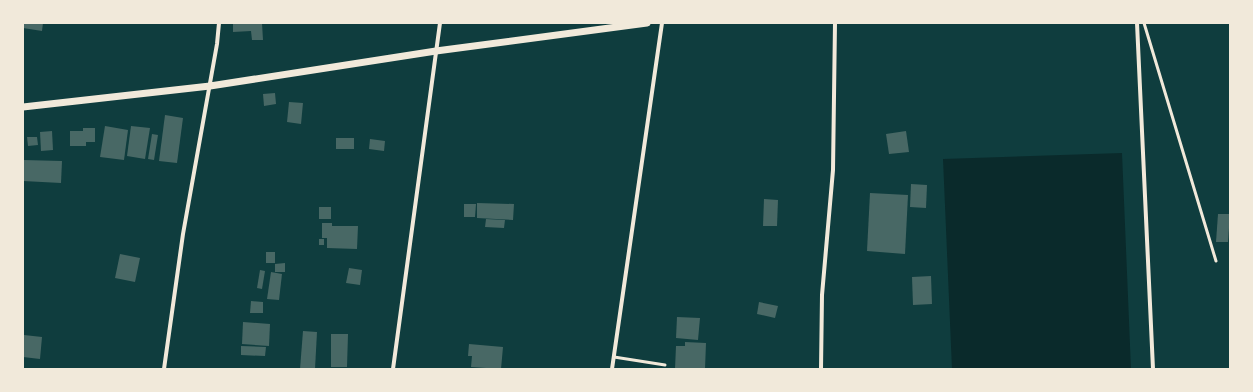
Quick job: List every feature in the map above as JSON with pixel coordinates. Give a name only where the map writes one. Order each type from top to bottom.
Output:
[{"type":"street","points":[[164,369],[183,234],[210,86],[219,23]]},
{"type":"street","points":[[393,369],[440,23]]},
{"type":"street","points":[[23,106],[210,86],[436,50],[647,23]]},
{"type":"street","points":[[612,369],[662,23]]},
{"type":"street","points":[[821,369],[822,295],[833,170],[835,23]]},
{"type":"street","points":[[1137,23],[1153,369]]},
{"type":"lane","points":[[1144,23],[1216,261]]},
{"type":"lane","points":[[614,357],[665,366]]},
{"type":"water","points":[[1122,153],[1131,369],[952,369],[943,159]]},
{"type":"building","points":[[23,23],[43,23],[42,31],[23,28]]},
{"type":"building","points":[[233,23],[262,23],[263,40],[252,40],[251,31],[233,32]]},
{"type":"building","points":[[275,93],[276,104],[264,106],[263,94]]},
{"type":"building","points":[[289,102],[303,103],[301,124],[287,122]]},
{"type":"building","points":[[165,115],[183,118],[177,163],[159,161]]},
{"type":"building","points":[[105,126],[128,130],[124,160],[100,157]]},
{"type":"building","points":[[131,126],[150,128],[145,159],[127,156]]},
{"type":"building","points":[[83,128],[95,128],[95,142],[86,142],[86,146],[70,146],[70,131],[83,131]]},
{"type":"building","points":[[52,131],[53,150],[41,151],[40,132]]},
{"type":"building","points":[[906,131],[909,152],[889,154],[886,134]]},
{"type":"building","points":[[152,134],[158,135],[154,160],[148,159]]},
{"type":"building","points":[[27,137],[37,137],[38,145],[28,146]]},
{"type":"building","points":[[336,138],[354,138],[354,149],[336,149]]},
{"type":"building","points":[[370,139],[385,141],[384,151],[369,149]]},
{"type":"building","points":[[23,160],[62,161],[61,183],[23,181]]},
{"type":"building","points":[[911,184],[927,185],[926,208],[910,207]]},
{"type":"building","points":[[870,193],[908,195],[905,254],[867,251]]},
{"type":"building","points":[[764,199],[778,200],[777,226],[763,226]]},
{"type":"building","points":[[477,203],[514,204],[513,220],[477,218]]},
{"type":"building","points":[[464,204],[476,204],[475,217],[464,217]]},
{"type":"building","points":[[319,207],[331,207],[331,219],[319,219]]},
{"type":"building","points":[[1218,214],[1230,214],[1228,242],[1216,242]]},
{"type":"building","points":[[486,219],[505,220],[504,228],[485,227]]},
{"type":"building","points":[[322,223],[332,223],[332,226],[358,226],[357,249],[327,248],[327,238],[322,238]]},
{"type":"building","points":[[319,239],[324,239],[324,245],[319,245]]},
{"type":"building","points":[[266,252],[275,252],[275,263],[266,263]]},
{"type":"building","points":[[120,254],[140,258],[135,282],[115,278]]},
{"type":"building","points":[[285,263],[285,272],[275,272],[275,264]]},
{"type":"building","points":[[349,268],[362,270],[360,285],[346,283]]},
{"type":"building","points":[[260,270],[265,271],[262,289],[257,288]]},
{"type":"building","points":[[271,272],[282,274],[279,300],[267,299]]},
{"type":"building","points":[[931,276],[932,304],[913,305],[912,277]]},
{"type":"building","points":[[251,301],[263,302],[263,313],[250,313]]},
{"type":"building","points":[[759,302],[778,306],[775,318],[757,314]]},
{"type":"building","points":[[677,317],[700,318],[698,340],[676,338]]},
{"type":"building","points":[[243,322],[270,324],[269,346],[242,344]]},
{"type":"building","points":[[303,331],[317,332],[315,369],[300,369]]},
{"type":"building","points":[[331,334],[348,334],[347,367],[331,367]]},
{"type":"building","points":[[24,335],[42,337],[40,359],[23,357]]},
{"type":"building","points":[[685,342],[706,343],[705,369],[675,369],[676,346],[685,346]]},
{"type":"building","points":[[469,344],[503,347],[501,369],[471,367],[472,356],[468,356]]},
{"type":"building","points":[[241,346],[266,347],[265,356],[241,355]]}]
